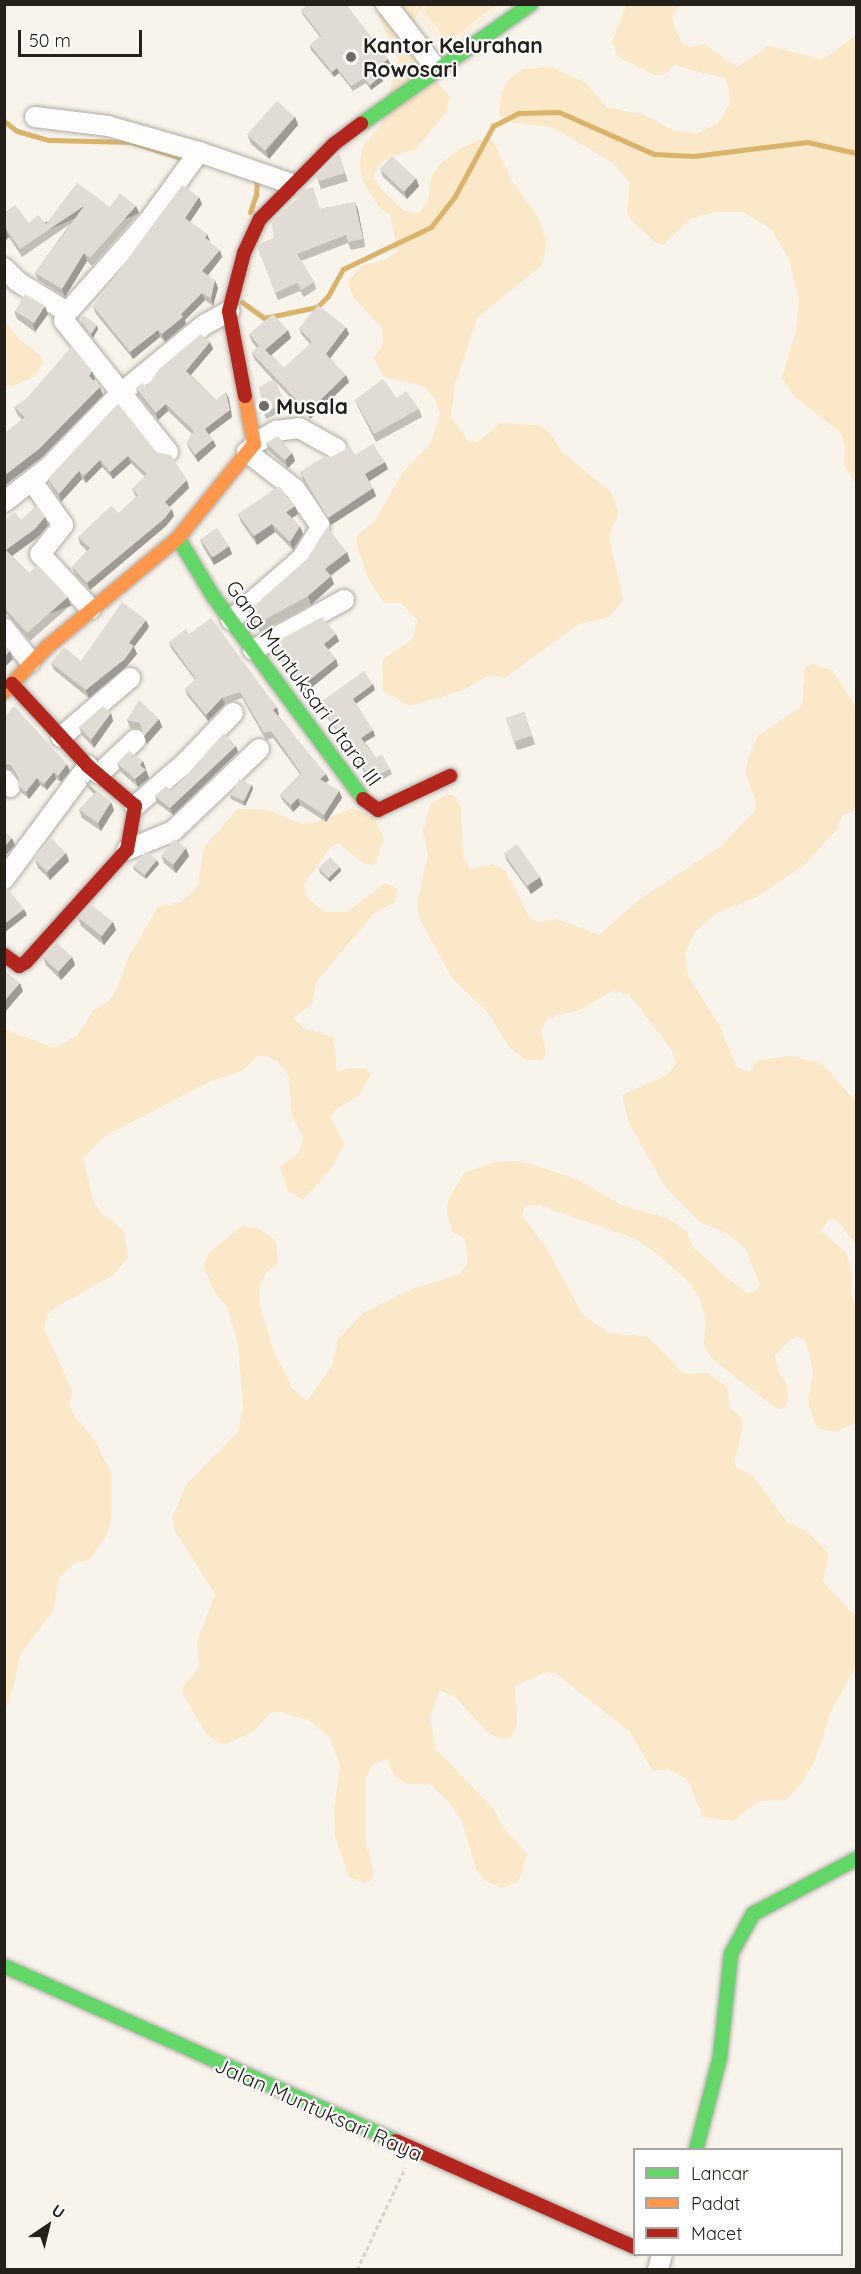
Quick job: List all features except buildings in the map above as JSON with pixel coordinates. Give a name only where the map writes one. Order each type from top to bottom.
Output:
[{"type":"street","points":[[386,4],[436,68]]},
{"type":"street","points":[[231,620],[302,558],[319,531],[319,524],[295,489],[251,448],[229,311],[252,231],[292,184],[334,144],[436,68],[531,4]]},
{"type":"street","points":[[35,117],[108,126],[193,161],[292,184]]},
{"type":"street","points":[[168,452],[64,321],[67,312],[151,218],[193,161]]},
{"type":"street","points":[[4,268],[18,282],[67,312]]},
{"type":"street","points":[[4,502],[32,480],[120,394],[204,325],[229,311]]},
{"type":"street","points":[[135,806],[8,688],[31,662],[91,609],[178,538],[251,448],[276,431],[299,428],[337,449]]},
{"type":"street","points":[[32,480],[63,525],[40,549],[40,554],[91,609]]},
{"type":"street","name":"Gang Muntuksari Utara III","points":[[178,538],[231,620],[369,807],[378,810],[450,776]]},
{"type":"street","points":[[253,650],[344,600]]},
{"type":"street","points":[[4,628],[31,662]]},
{"type":"street","points":[[61,737],[130,678]]},
{"type":"street","points":[[127,850],[135,806],[186,762],[233,712]]},
{"type":"street","points":[[4,879],[94,770],[135,740]]},
{"type":"street","points":[[8,959],[19,966],[26,962],[127,850],[173,831],[259,749]]},
{"type":"street","points":[[697,2148],[720,2057],[731,1954],[753,1914],[856,1859]]},
{"type":"street","name":"Jalan Muntuksari Raya","points":[[4,1966],[413,2151],[633,2247]]},
{"type":"path","points":[[357,2270],[413,2151]]},
{"type":"shaded area","points":[[374,5],[424,5],[416,16],[417,58],[449,96],[447,111],[415,150],[392,156],[379,164],[374,178],[382,190],[404,211],[419,213],[428,201],[431,177],[440,164],[459,149],[482,139],[493,141],[512,181],[539,219],[546,241],[543,264],[477,318],[455,384],[451,417],[469,442],[477,442],[501,423],[537,425],[549,432],[562,452],[612,493],[618,514],[609,536],[623,600],[609,617],[577,625],[505,678],[490,675],[463,690],[410,706],[383,691],[382,660],[413,639],[417,620],[401,603],[385,603],[380,597],[367,576],[356,543],[357,535],[375,521],[402,473],[431,443],[440,413],[435,399],[424,386],[384,377],[374,358],[383,344],[382,328],[354,298],[347,283],[362,265],[385,260],[397,251],[391,216],[379,207],[362,180],[360,164],[362,148],[381,124],[398,60]]},
{"type":"shaded area","points":[[409,5],[506,5],[444,50]]},
{"type":"shaded area","points":[[430,5],[496,5],[447,41],[423,9]]},
{"type":"shaded area","points":[[626,5],[680,5],[671,17],[682,44],[689,47],[704,44],[737,67],[769,46],[820,59],[827,57],[856,35],[856,485],[844,464],[845,448],[841,433],[796,398],[782,378],[796,331],[799,299],[789,259],[771,229],[743,212],[714,212],[690,219],[663,245],[656,243],[631,220],[627,213],[630,183],[613,163],[552,127],[513,123],[499,115],[501,93],[509,79],[524,69],[551,67],[586,83],[606,107],[645,115],[672,130],[697,134],[718,123],[730,103],[727,79],[674,65],[664,75],[655,75],[618,57],[612,42]]},
{"type":"shaded area","points":[[4,321],[21,341],[40,355],[43,363],[35,376],[13,386],[5,385]]},
{"type":"shaded area","points":[[813,664],[833,671],[856,707],[856,810],[843,815],[837,829],[803,866],[755,898],[718,912],[695,932],[685,953],[688,976],[718,1023],[736,1066],[749,1072],[758,1060],[791,1056],[822,1064],[856,1102],[856,1245],[837,1220],[829,1219],[821,1231],[846,1252],[852,1275],[851,1295],[856,1305],[856,1422],[836,1432],[817,1428],[808,1403],[813,1373],[805,1341],[798,1337],[791,1339],[775,1355],[778,1372],[787,1384],[788,1400],[785,1407],[778,1410],[711,1358],[704,1344],[706,1320],[699,1297],[691,1284],[656,1253],[636,1239],[539,1205],[525,1206],[522,1215],[548,1250],[582,1314],[609,1333],[648,1337],[684,1374],[708,1373],[727,1387],[730,1408],[741,1417],[743,1425],[734,1466],[754,1477],[787,1522],[808,1532],[829,1554],[823,1582],[856,1617],[856,1666],[831,1711],[815,1760],[802,1782],[786,1800],[757,1801],[734,1821],[703,1817],[688,1780],[668,1769],[653,1771],[630,1732],[555,1673],[547,1672],[515,1686],[517,1724],[510,1737],[502,1739],[488,1733],[456,1698],[439,1690],[430,1720],[436,1750],[493,1808],[505,1830],[527,1854],[520,1876],[516,1883],[502,1888],[486,1881],[476,1869],[462,1821],[448,1801],[430,1784],[406,1784],[393,1774],[387,1759],[373,1764],[366,1777],[366,1844],[374,1873],[372,1880],[364,1883],[349,1877],[335,1836],[334,1809],[340,1766],[330,1738],[310,1721],[278,1711],[271,1712],[254,1731],[226,1744],[219,1744],[205,1732],[183,1694],[183,1686],[199,1668],[197,1642],[215,1594],[176,1533],[172,1518],[186,1485],[238,1432],[243,1408],[238,1344],[227,1307],[215,1293],[203,1265],[210,1252],[242,1226],[258,1228],[276,1241],[278,1263],[266,1273],[259,1286],[261,1310],[275,1354],[292,1388],[307,1401],[333,1364],[338,1339],[363,1313],[412,1289],[460,1274],[468,1262],[465,1239],[452,1231],[447,1215],[448,1200],[464,1173],[494,1162],[518,1161],[543,1168],[580,1181],[621,1205],[667,1218],[686,1231],[692,1246],[725,1276],[747,1293],[755,1291],[760,1285],[745,1248],[725,1232],[701,1223],[666,1188],[629,1123],[622,1095],[667,1075],[676,1064],[671,1049],[630,995],[614,990],[580,1010],[548,1018],[541,1030],[546,1053],[543,1060],[526,1060],[510,1048],[488,1013],[452,978],[420,920],[417,904],[428,856],[423,831],[430,804],[447,794],[455,796],[461,807],[463,856],[470,869],[493,864],[504,869],[530,918],[537,923],[557,919],[599,935],[640,899],[720,847],[755,811],[756,802],[745,772],[751,750],[759,735],[802,706],[805,667]]},
{"type":"shaded area","points":[[353,808],[373,817],[384,837],[377,860],[372,865],[365,864],[338,843],[331,847],[304,884],[307,898],[325,912],[347,912],[385,883],[398,889],[394,903],[373,914],[316,982],[312,1004],[293,1018],[305,1029],[333,1037],[337,1072],[352,1068],[366,1069],[371,1075],[360,1094],[334,1111],[331,1118],[344,1144],[334,1165],[303,1200],[288,1191],[280,1167],[299,1152],[303,1137],[292,1116],[288,1074],[278,1062],[265,1055],[257,1056],[242,1071],[211,1081],[105,1136],[83,1158],[93,1200],[101,1213],[123,1230],[128,1257],[113,1275],[48,1314],[44,1328],[72,1391],[69,1405],[72,1413],[93,1438],[111,1473],[111,1520],[107,1535],[89,1560],[74,1563],[59,1579],[53,1611],[21,1653],[9,1704],[5,1705],[4,1029],[55,1048],[77,1036],[93,1011],[109,1001],[118,987],[129,956],[158,907],[181,902],[198,886],[204,847],[238,809],[268,810],[301,824],[317,822]]},
{"type":"waterway","points":[[242,302],[264,318],[317,307],[328,296],[343,269],[431,227],[455,196],[493,126],[518,113],[559,112],[654,154],[694,156],[807,142],[856,153]]},
{"type":"waterway","points":[[4,121],[17,131],[49,140],[131,142],[187,160]]},
{"type":"waterway","points":[[250,212],[256,195],[257,182],[253,179]]},
{"type":"traffic: fast","points":[[361,124],[531,4]]},
{"type":"traffic: fast","points":[[178,538],[213,596],[363,799]]},
{"type":"traffic: fast","points":[[697,2148],[720,2057],[731,1954],[753,1914],[856,1859]]},
{"type":"traffic: fast","points":[[4,1966],[396,2141]]},
{"type":"traffic: slow","points":[[4,692],[46,648],[178,538],[254,444],[245,396]]},
{"type":"traffic: jam","points":[[245,396],[229,311],[244,253],[260,219],[334,144],[361,124]]},
{"type":"traffic: jam","points":[[4,955],[19,966],[26,962],[127,850],[135,806],[88,766],[12,684]]},
{"type":"traffic: jam","points":[[363,799],[378,810],[450,776]]},
{"type":"traffic: jam","points":[[396,2141],[633,2247]]},
{"type":"place","name":"Kantor Kelurahan Rowosari","points":[[351,57]]},
{"type":"place","name":"Musala","points":[[264,406]]}]
